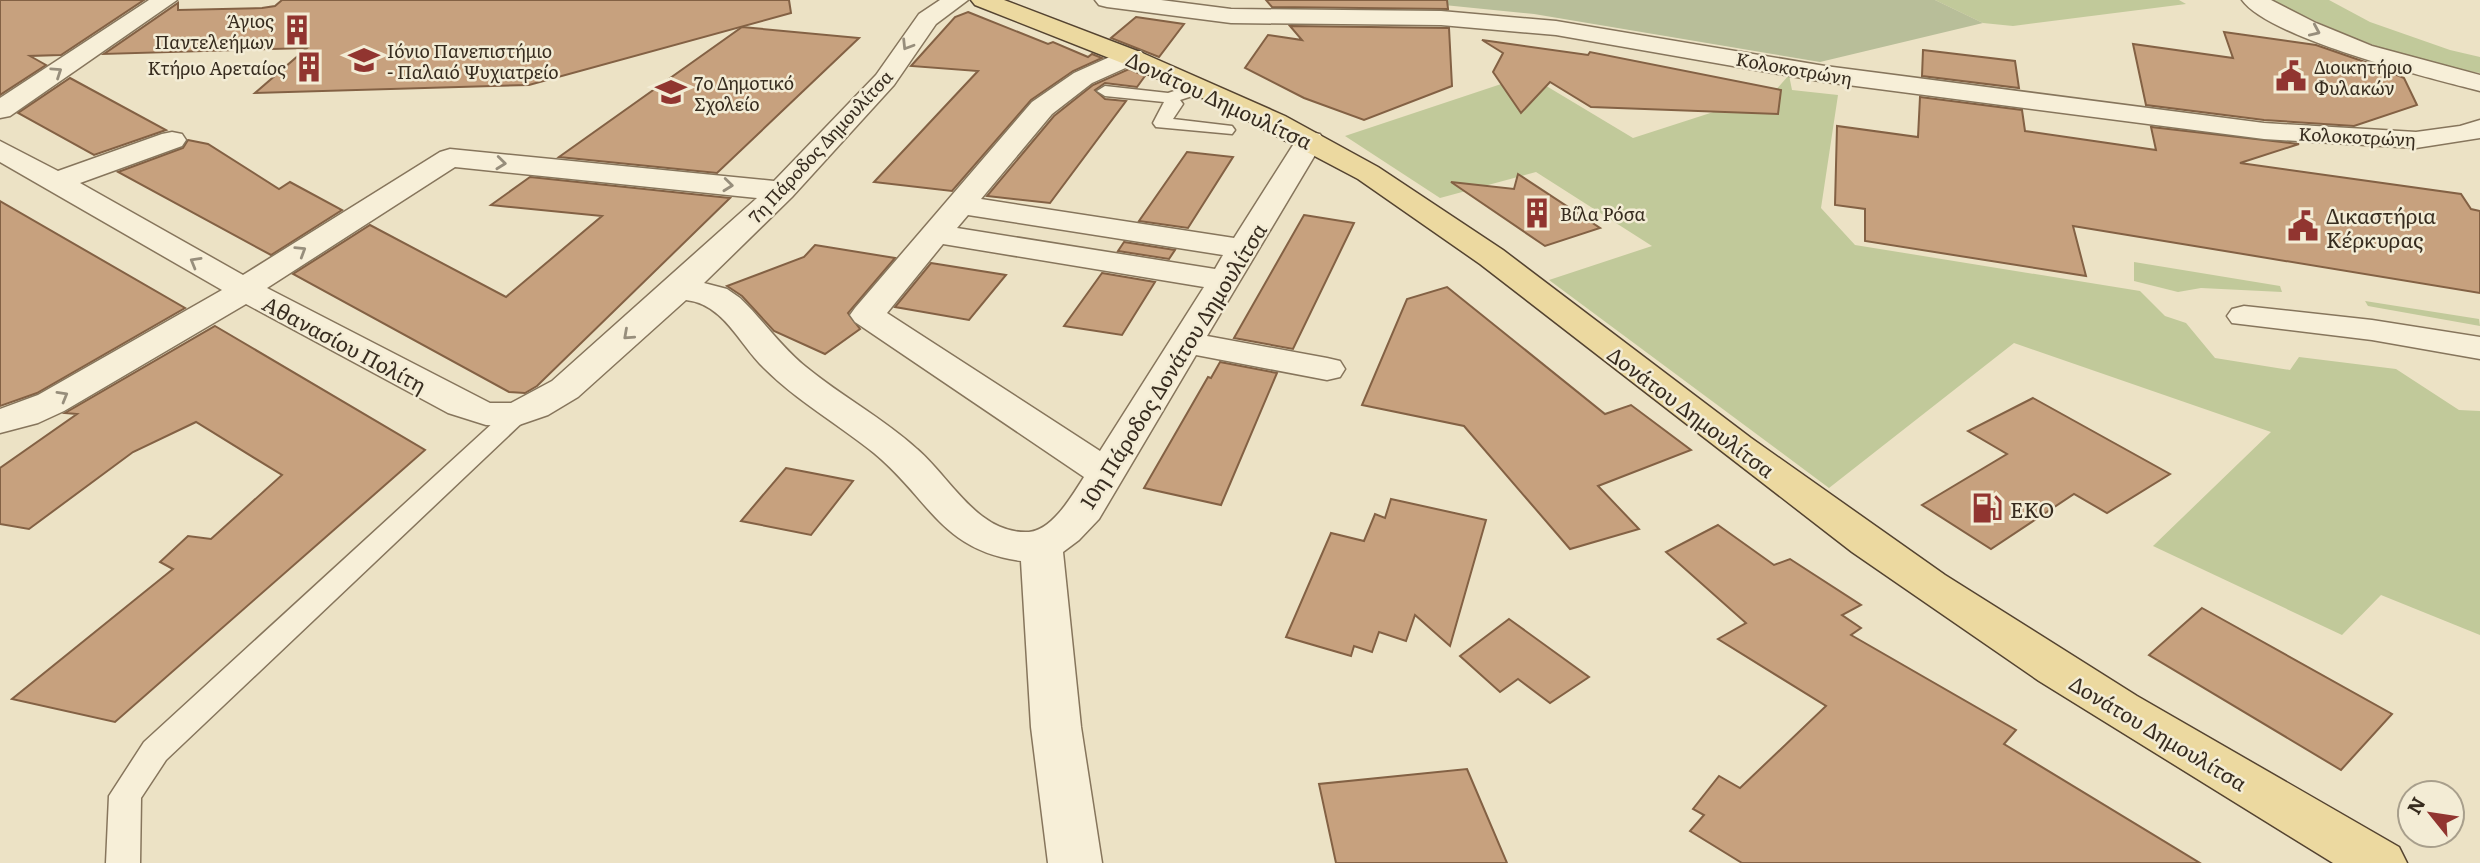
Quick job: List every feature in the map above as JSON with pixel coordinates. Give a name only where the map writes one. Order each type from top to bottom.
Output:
[{"type":"main road","name":"Δονάτου Δημουλίτσα","points":[[983,0],[1132,56],[1186,92],[1310,140],[1455,232],[1769,470],[1947,598],[2159,733],[2380,863]]},
{"type":"street","points":[[0,110],[165,0]]},
{"type":"street","name":"7η Πάροδος Δημουλίτσα","points":[[678,289],[780,191],[885,80],[916,31],[940,8],[956,0]]},
{"type":"street","name":"Κολοκοτρώνη","points":[[1107,0],[1242,16],[1441,18],[1544,27],[1825,75],[2277,132],[2416,140],[2465,134],[2480,128]]},
{"type":"street","points":[[2255,0],[2296,23],[2363,50],[2480,83]]},
{"type":"street","points":[[1106,473],[867,316],[1056,96],[1094,72],[1132,56]]},
{"type":"street","points":[[56,182],[172,140]]},
{"type":"street","name":"10η Πάροδος Δονάτου Δημουλίτσα","points":[[1041,545],[1070,525],[1084,509],[1310,140]]},
{"type":"street","name":"Αθανασίου Πολίτη","points":[[0,150],[245,290],[461,405],[486,414],[516,415]]},
{"type":"street","points":[[0,421],[25,415],[51,403],[245,290],[273,268],[450,158],[780,191]]},
{"type":"street","points":[[961,205],[1243,249]]},
{"type":"street","points":[[937,234],[1224,280]]},
{"type":"street","points":[[516,415],[565,389],[678,289],[709,294],[726,304],[775,360],[814,393],[889,445],[926,478],[957,518],[974,530],[1012,545],[1041,545],[1056,727],[1075,863]]},
{"type":"street","points":[[2244,316],[2372,330],[2480,348]]},
{"type":"street","points":[[1186,343],[1327,369]]},
{"type":"lane","points":[[1105,91],[1186,92]]},
{"type":"lane","points":[[1186,92],[1174,104],[1162,123],[1226,130]]},
{"type":"lane","points":[[123,863],[125,796],[155,751],[516,415]]},
{"type":"green space","points":[[1394,0],[1935,0],[1983,23],[1820,62],[1534,14]]},
{"type":"green space","points":[[1935,0],[2179,0],[2186,4],[2013,26],[1983,23]]},
{"type":"green space","points":[[2271,0],[2329,0],[2370,22],[2450,50],[2480,57],[2480,73],[2425,62],[2372,45]]},
{"type":"green space","points":[[1528,75],[1633,138],[1732,106],[1757,111],[1789,75],[1792,90],[1838,95],[1821,208],[1855,245],[2140,291],[2165,316],[2186,323],[2215,358],[2290,370],[2299,357],[2396,369],[2459,410],[2480,411],[2480,635],[2381,595],[2342,635],[2153,546],[2271,432],[2014,343],[1829,488],[1549,280],[1652,246],[1536,172],[1440,198],[1345,136]]},
{"type":"green space","points":[[2134,262],[2280,286],[2282,292],[2201,288],[2178,292],[2134,281]]},
{"type":"green space","points":[[2365,301],[2479,319],[2480,326],[2368,306]]},
{"type":"building","points":[[0,0],[144,0],[61,55],[30,56],[46,65],[0,95]]},
{"type":"building","name":"Ιόνιο Πανεπιστήμιο - Παλαιό Ψυχιατρείο","points":[[282,0],[789,0],[791,13],[529,85],[255,93],[307,48],[104,54],[178,3],[178,10],[262,8],[275,6]]},
{"type":"building","points":[[1266,0],[1447,0],[1448,9],[1272,7]]},
{"type":"building","points":[[968,12],[1048,44],[1053,42],[1088,57],[1092,54],[1102,58],[1073,71],[1031,100],[952,191],[874,182],[978,71],[911,66],[955,17]]},
{"type":"building","points":[[1136,17],[1184,24],[1159,57],[1111,38]]},
{"type":"building","points":[[1290,26],[1449,28],[1452,86],[1364,120],[1304,98],[1245,68],[1268,35],[1302,40]]},
{"type":"building","points":[[742,27],[859,38],[717,173],[559,157]]},
{"type":"building","points":[[2224,32],[2316,45],[2368,63],[2404,78],[2417,105],[2354,126],[2264,120],[2146,105],[2133,44],[2233,58]]},
{"type":"building","points":[[1482,40],[1588,55],[1590,52],[1781,90],[1778,114],[1591,107],[1550,82],[1521,113],[1493,72],[1503,53]]},
{"type":"building","points":[[1923,50],[2015,61],[2019,88],[1922,76]]},
{"type":"building","points":[[1129,69],[1145,76],[1137,87],[1105,83],[1095,90],[1105,99],[1126,101],[1050,203],[987,196],[1054,116],[1093,85]]},
{"type":"building","points":[[70,78],[166,130],[94,155],[18,113]]},
{"type":"building","points":[[1920,97],[2022,110],[2025,131],[2156,150],[2151,127],[2299,144],[2240,163],[2461,194],[2471,209],[2480,211],[2480,293],[2073,226],[2086,276],[1865,241],[1865,209],[1835,205],[1837,126],[1918,137]]},
{"type":"building","points":[[188,140],[208,144],[279,189],[290,182],[342,210],[271,255],[118,172],[183,148]]},
{"type":"building","points":[[1187,152],[1233,157],[1188,228],[1139,221]]},
{"type":"building","name":"Βίλα Ρόσα","points":[[1518,174],[1600,228],[1545,246],[1451,182],[1514,189]]},
{"type":"building","points":[[530,177],[730,198],[537,386],[525,393],[509,392],[293,274],[370,225],[506,297],[602,216],[491,205]]},
{"type":"building","points":[[0,201],[185,308],[37,393],[0,406]]},
{"type":"building","points":[[1304,215],[1354,223],[1293,349],[1234,338]]},
{"type":"building","points":[[1124,242],[1175,250],[1169,259],[1118,251]]},
{"type":"building","points":[[815,245],[895,258],[848,313],[860,329],[825,354],[774,331],[742,296],[727,286],[804,257]]},
{"type":"building","points":[[931,263],[1006,275],[969,320],[895,307]]},
{"type":"building","points":[[1102,273],[1155,282],[1122,335],[1064,326]]},
{"type":"building","points":[[1447,287],[1605,414],[1631,405],[1691,450],[1598,486],[1639,529],[1570,549],[1464,426],[1362,405],[1407,299]]},
{"type":"building","points":[[215,326],[425,450],[115,722],[12,699],[173,569],[160,562],[188,536],[211,539],[282,475],[196,422],[133,452],[29,529],[0,524],[0,468],[77,414],[65,413]]},
{"type":"building","points":[[1220,362],[1277,373],[1221,505],[1144,488],[1208,377],[1211,378]]},
{"type":"building","points":[[2033,398],[2170,474],[2107,513],[2074,494],[1991,549],[1922,505],[2007,454],[1968,431]]},
{"type":"building","points":[[786,468],[853,481],[811,535],[741,521]]},
{"type":"building","points":[[1391,499],[1486,520],[1450,646],[1415,615],[1406,641],[1379,632],[1372,652],[1354,646],[1351,656],[1286,637],[1331,533],[1364,541],[1375,514],[1385,518]]},
{"type":"building","points":[[1718,525],[1774,565],[1790,559],[1861,605],[1842,615],[1861,628],[1851,635],[2016,730],[2004,744],[2200,863],[1742,863],[1690,831],[1704,815],[1693,809],[1719,776],[1740,788],[1826,706],[1718,639],[1746,623],[1666,552]]},
{"type":"building","points":[[2202,608],[2392,714],[2341,770],[2149,655]]},
{"type":"building","points":[[1509,619],[1589,677],[1550,703],[1518,679],[1500,692],[1460,656]]},
{"type":"building","points":[[1467,769],[1507,863],[1336,863],[1319,784]]},
{"type":"place","name":"Άγιος Παντελεήμων","points":[[297,30]]},
{"type":"place","name":"Ιόνιο Πανεπιστήμιο - Παλαιό Ψυχιατρείο","points":[[364,60]]},
{"type":"place","name":"Κτήριο Αρεταίος","points":[[309,67]]},
{"type":"place","name":"Διοικητήριο Φυλακών","points":[[2291,76]]},
{"type":"place","name":"7ο Δημοτικό Σχολείο","points":[[671,92]]},
{"type":"place","name":"Βίλα Ρόσα","points":[[1537,213]]},
{"type":"place","name":"Δικαστήρια Κέρκυρας","points":[[2303,226]]},
{"type":"place","name":"EKO","points":[[1987,508]]}]
